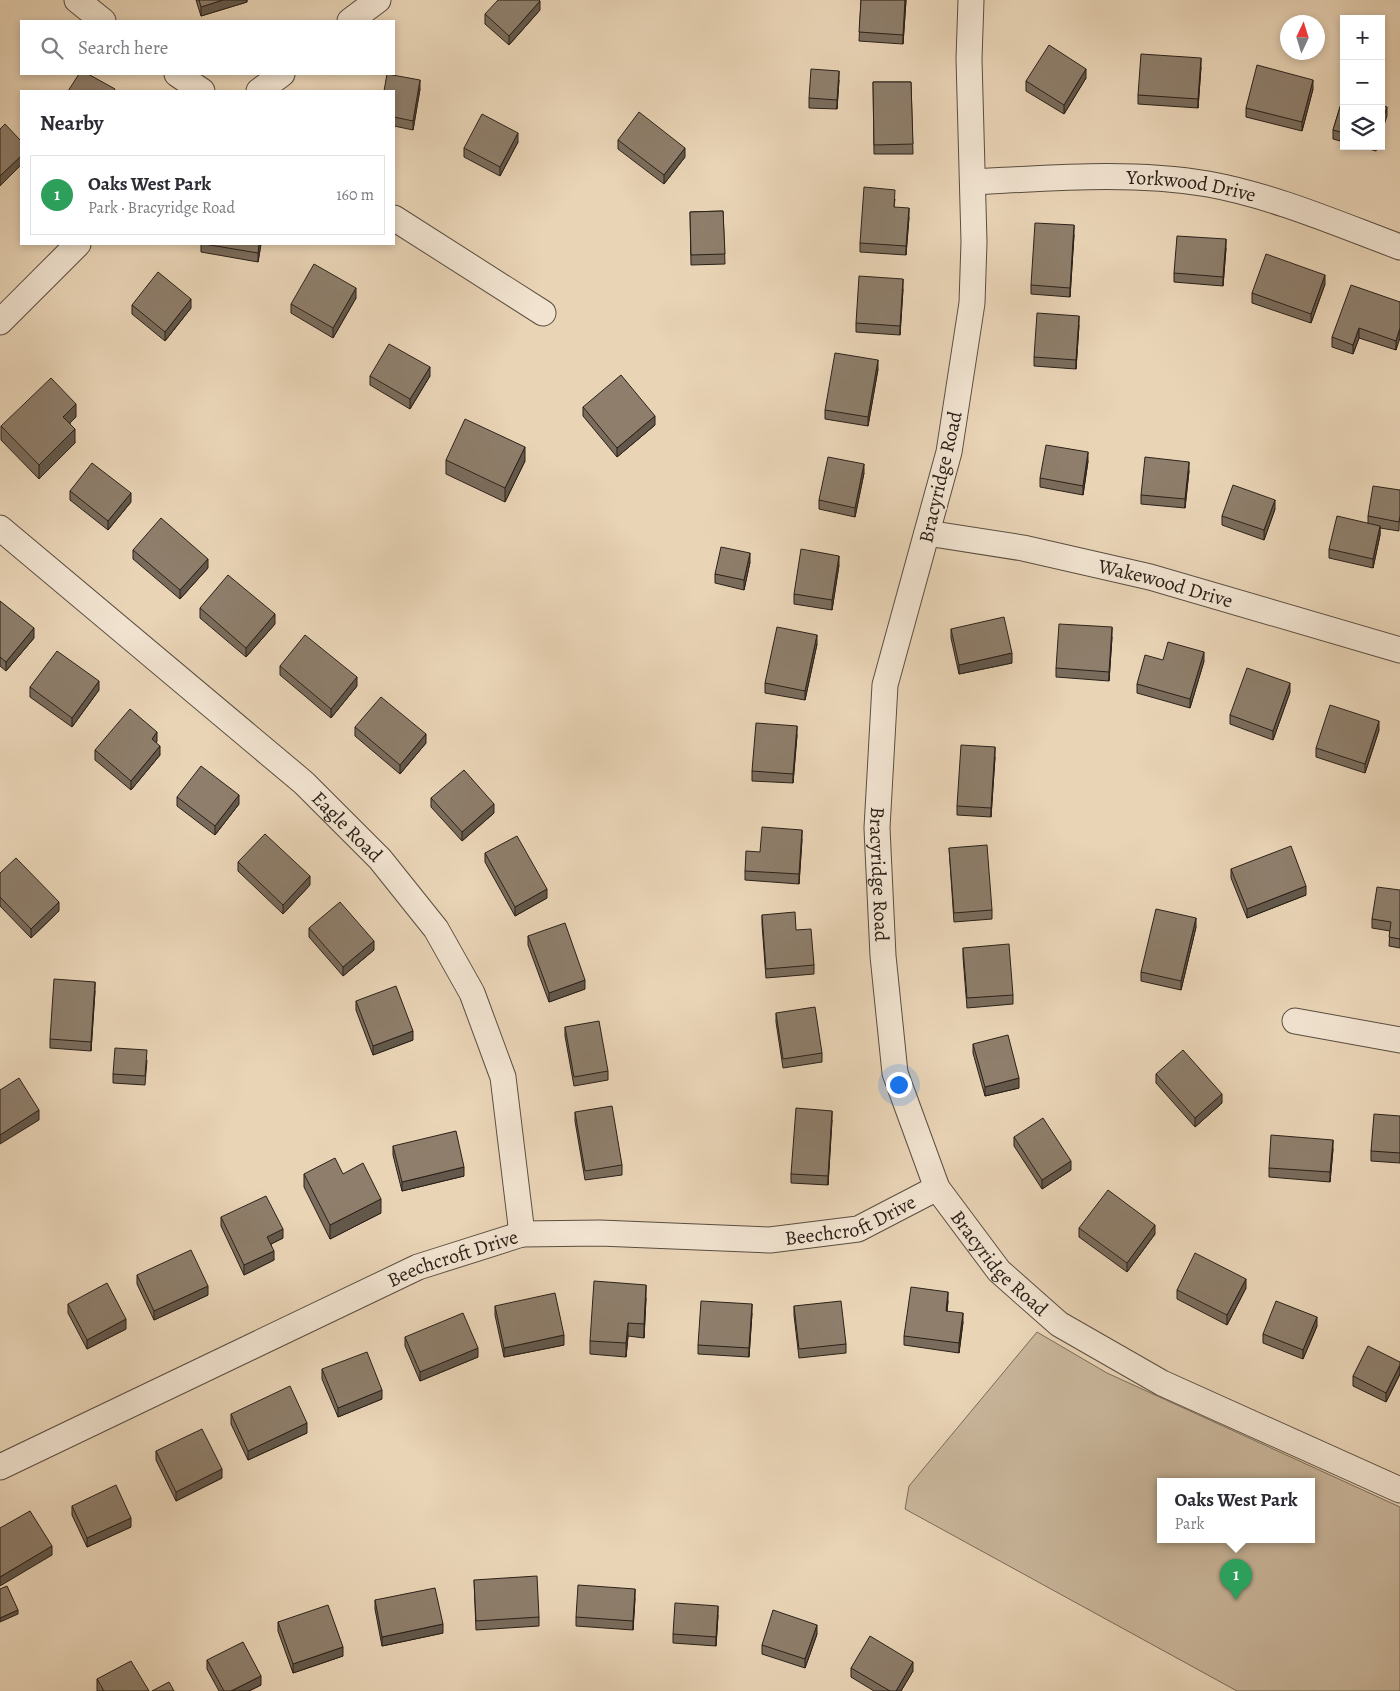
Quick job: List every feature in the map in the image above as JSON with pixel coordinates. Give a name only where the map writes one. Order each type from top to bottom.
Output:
[{"type":"street","points":[[77,0],[102,20]]},
{"type":"street","points":[[351,20],[378,0]]},
{"type":"street","name":"Bracyridge Road","points":[[971,0],[969,59],[973,182],[972,303],[949,452],[884,685],[877,828],[883,956],[895,1073],[937,1188],[999,1271],[1059,1324],[1162,1384],[1400,1490]]},
{"type":"street","points":[[178,75],[201,90]]},
{"type":"street","points":[[260,90],[281,75]]},
{"type":"street","name":"Yorkwood Drive","points":[[973,182],[1125,175],[1209,184],[1271,201],[1400,247]]},
{"type":"street","points":[[395,219],[543,313]]},
{"type":"street","points":[[0,322],[77,245]]},
{"type":"street","name":"Eagle Road","points":[[0,528],[304,783],[380,859],[436,929],[472,993],[503,1077],[522,1234]]},
{"type":"street","name":"Wakewood Drive","points":[[927,533],[1023,548],[1150,577],[1400,650]]},
{"type":"street","points":[[1294,1021],[1400,1040]]},
{"type":"street","name":"Beechcroft Drive","points":[[0,1467],[418,1267],[522,1234],[600,1233],[770,1240],[858,1229],[937,1188]]},
{"type":"shaded area","points":[[1037,1332],[1107,1373],[1400,1507],[1400,1691],[1237,1691],[905,1509],[909,1486]]},
{"type":"building","points":[[199,0],[223,0],[201,7]]},
{"type":"building","points":[[498,0],[540,1],[509,36],[485,14]]},
{"type":"building","points":[[861,0],[905,0],[903,35],[859,32]]},
{"type":"building","points":[[1049,45],[1086,69],[1064,105],[1026,81]]},
{"type":"building","points":[[1141,54],[1201,58],[1198,99],[1138,95]]},
{"type":"building","points":[[1257,65],[1313,80],[1302,122],[1246,108]]},
{"type":"building","points":[[811,69],[839,71],[837,100],[809,98]]},
{"type":"building","points":[[78,75],[90,75],[115,89],[114,90],[69,90]]},
{"type":"building","points":[[387,75],[420,80],[413,121],[395,117],[395,90],[384,90]]},
{"type":"building","points":[[873,82],[911,82],[913,144],[874,145]]},
{"type":"building","points":[[1340,107],[1340,132],[1333,130]]},
{"type":"building","points":[[639,112],[685,148],[664,175],[618,140]]},
{"type":"building","points":[[482,114],[518,133],[500,167],[464,148]]},
{"type":"building","points":[[5,124],[20,140],[20,157],[0,176],[0,129]]},
{"type":"building","points":[[864,187],[895,190],[894,207],[909,208],[906,246],[860,243]]},
{"type":"building","points":[[723,211],[725,254],[691,255],[690,212]]},
{"type":"building","points":[[1035,223],[1074,225],[1070,288],[1031,285]]},
{"type":"building","points":[[1177,236],[1226,239],[1223,277],[1174,273]]},
{"type":"building","points":[[210,245],[259,245],[258,253]]},
{"type":"building","points":[[1266,254],[1325,275],[1311,314],[1252,293]]},
{"type":"building","points":[[314,264],[356,288],[333,328],[291,304]]},
{"type":"building","points":[[158,272],[191,299],[165,332],[132,305]]},
{"type":"building","points":[[859,276],[903,279],[900,326],[856,323]]},
{"type":"building","points":[[1351,285],[1400,302],[1400,328],[1396,341],[1359,328],[1353,345],[1332,337]]},
{"type":"building","points":[[1037,313],[1079,316],[1076,360],[1034,357]]},
{"type":"building","points":[[389,344],[430,367],[410,399],[370,376]]},
{"type":"building","points":[[835,353],[878,360],[868,417],[825,410]]},
{"type":"building","points":[[621,375],[655,416],[617,448],[583,407]]},
{"type":"building","points":[[51,378],[76,404],[63,417],[75,429],[39,465],[1,426]]},
{"type":"building","points":[[465,419],[525,447],[505,488],[446,460]]},
{"type":"building","points":[[1046,445],[1088,452],[1083,486],[1040,478]]},
{"type":"building","points":[[828,457],[864,464],[855,508],[819,500]]},
{"type":"building","points":[[1145,457],[1189,462],[1185,499],[1141,495]]},
{"type":"building","points":[[92,463],[131,493],[108,521],[70,491]]},
{"type":"building","points":[[1233,485],[1275,500],[1264,530],[1222,516]]},
{"type":"building","points":[[1373,486],[1400,490],[1399,522],[1368,516]]},
{"type":"building","points":[[1337,516],[1380,526],[1373,559],[1329,549]]},
{"type":"building","points":[[161,518],[208,559],[180,590],[133,550]]},
{"type":"building","points":[[721,547],[750,553],[744,580],[715,574]]},
{"type":"building","points":[[801,549],[839,556],[832,600],[794,594]]},
{"type":"building","points":[[228,575],[275,614],[246,648],[200,608]]},
{"type":"building","points":[[0,601],[34,628],[6,662],[0,657]]},
{"type":"building","points":[[1004,617],[1012,653],[959,665],[951,629]]},
{"type":"building","points":[[1059,624],[1112,627],[1109,672],[1056,668]]},
{"type":"building","points":[[777,627],[817,635],[805,691],[765,683]]},
{"type":"building","points":[[305,635],[357,677],[331,709],[280,666]]},
{"type":"building","points":[[1168,642],[1204,652],[1190,699],[1137,684],[1145,655],[1163,660]]},
{"type":"building","points":[[57,651],[99,681],[72,718],[30,687]]},
{"type":"building","points":[[1247,668],[1290,683],[1273,731],[1230,715]]},
{"type":"building","points":[[381,697],[426,734],[400,765],[355,727]]},
{"type":"building","points":[[1330,705],[1379,721],[1365,764],[1316,748]]},
{"type":"building","points":[[130,709],[157,732],[152,739],[160,746],[131,781],[95,750]]},
{"type":"building","points":[[756,723],[797,726],[793,774],[752,771]]},
{"type":"building","points":[[961,745],[995,747],[991,808],[957,806]]},
{"type":"building","points":[[201,766],[239,795],[215,826],[177,797]]},
{"type":"building","points":[[464,770],[494,804],[462,832],[431,798]]},
{"type":"building","points":[[762,827],[802,830],[799,874],[745,871],[746,851],[760,852]]},
{"type":"building","points":[[265,834],[310,876],[283,905],[238,862]]},
{"type":"building","points":[[517,836],[547,889],[515,907],[485,853]]},
{"type":"building","points":[[987,845],[992,910],[954,913],[949,848]]},
{"type":"building","points":[[1291,846],[1306,886],[1247,909],[1231,869]]},
{"type":"building","points":[[16,858],[59,902],[31,929],[0,897],[0,873]]},
{"type":"building","points":[[1377,887],[1400,890],[1400,939],[1389,937],[1391,922],[1372,919]]},
{"type":"building","points":[[340,902],[374,941],[343,967],[309,928]]},
{"type":"building","points":[[1156,909],[1196,918],[1181,981],[1141,972]]},
{"type":"building","points":[[795,912],[796,930],[811,929],[814,965],[766,969],[762,915]]},
{"type":"building","points":[[565,923],[585,980],[549,993],[528,936]]},
{"type":"building","points":[[1009,944],[1013,995],[967,998],[963,948]]},
{"type":"building","points":[[54,979],[95,982],[91,1042],[50,1039]]},
{"type":"building","points":[[396,986],[413,1031],[373,1046],[356,1001]]},
{"type":"building","points":[[815,1007],[822,1053],[783,1059],[776,1013]]},
{"type":"building","points":[[599,1021],[608,1071],[574,1077],[565,1027]]},
{"type":"building","points":[[1008,1035],[1019,1078],[985,1087],[973,1044]]},
{"type":"building","points":[[115,1048],[147,1050],[145,1076],[113,1074]]},
{"type":"building","points":[[1183,1050],[1222,1094],[1195,1118],[1156,1074]]},
{"type":"building","points":[[19,1078],[39,1110],[0,1135],[0,1090]]},
{"type":"building","points":[[612,1106],[622,1165],[585,1171],[575,1112]]},
{"type":"building","points":[[796,1108],[832,1111],[828,1176],[791,1174]]},
{"type":"building","points":[[1374,1114],[1400,1116],[1400,1153],[1371,1151]]},
{"type":"building","points":[[1043,1118],[1071,1161],[1042,1180],[1014,1137]]},
{"type":"building","points":[[456,1131],[464,1167],[402,1182],[393,1146]]},
{"type":"building","points":[[1271,1135],[1333,1140],[1330,1172],[1269,1168]]},
{"type":"building","points":[[335,1158],[343,1174],[363,1163],[381,1199],[330,1225],[304,1174]]},
{"type":"building","points":[[1108,1190],[1155,1225],[1127,1263],[1079,1228]]},
{"type":"building","points":[[266,1196],[283,1229],[267,1237],[274,1251],[244,1265],[221,1217]]},
{"type":"building","points":[[191,1250],[208,1286],[154,1311],[137,1275]]},
{"type":"building","points":[[1195,1253],[1246,1279],[1227,1315],[1177,1290]]},
{"type":"building","points":[[594,1281],[646,1285],[644,1324],[628,1323],[626,1343],[590,1341]]},
{"type":"building","points":[[107,1283],[126,1319],[87,1340],[68,1304]]},
{"type":"building","points":[[911,1287],[948,1292],[946,1311],[963,1313],[959,1343],[904,1336]]},
{"type":"building","points":[[555,1293],[564,1335],[504,1348],[495,1306]]},
{"type":"building","points":[[701,1301],[752,1304],[749,1348],[698,1345]]},
{"type":"building","points":[[841,1301],[846,1344],[799,1349],[794,1306]]},
{"type":"building","points":[[1276,1301],[1317,1317],[1303,1350],[1263,1334]]},
{"type":"building","points":[[463,1313],[478,1348],[420,1372],[405,1337]]},
{"type":"building","points":[[1368,1346],[1400,1362],[1386,1393],[1353,1376]]},
{"type":"building","points":[[367,1352],[382,1390],[338,1408],[322,1369]]},
{"type":"building","points":[[290,1386],[307,1423],[248,1451],[231,1414]]},
{"type":"building","points":[[202,1429],[222,1469],[176,1492],[156,1451]]},
{"type":"building","points":[[116,1485],[131,1518],[87,1538],[72,1506]]},
{"type":"building","points":[[30,1511],[52,1546],[0,1577],[0,1528]]},
{"type":"building","points":[[537,1576],[539,1617],[476,1621],[474,1580]]},
{"type":"building","points":[[578,1585],[635,1589],[633,1621],[576,1617]]},
{"type":"building","points":[[7,1586],[18,1610],[0,1618],[0,1589]]},
{"type":"building","points":[[435,1588],[443,1624],[382,1637],[375,1600]]},
{"type":"building","points":[[675,1603],[718,1606],[716,1637],[673,1634]]},
{"type":"building","points":[[328,1605],[343,1647],[293,1664],[278,1622]]},
{"type":"building","points":[[773,1610],[817,1625],[805,1659],[762,1645]]},
{"type":"building","points":[[870,1636],[913,1662],[896,1691],[890,1691],[851,1668]]},
{"type":"building","points":[[243,1642],[261,1676],[231,1691],[224,1691],[207,1660]]},
{"type":"building","points":[[131,1661],[149,1691],[104,1691],[97,1679]]},
{"type":"building","points":[[169,1682],[174,1691],[152,1691]]},
{"type":"place","name":"Oaks West Park","points":[[1236,1600]]}]
